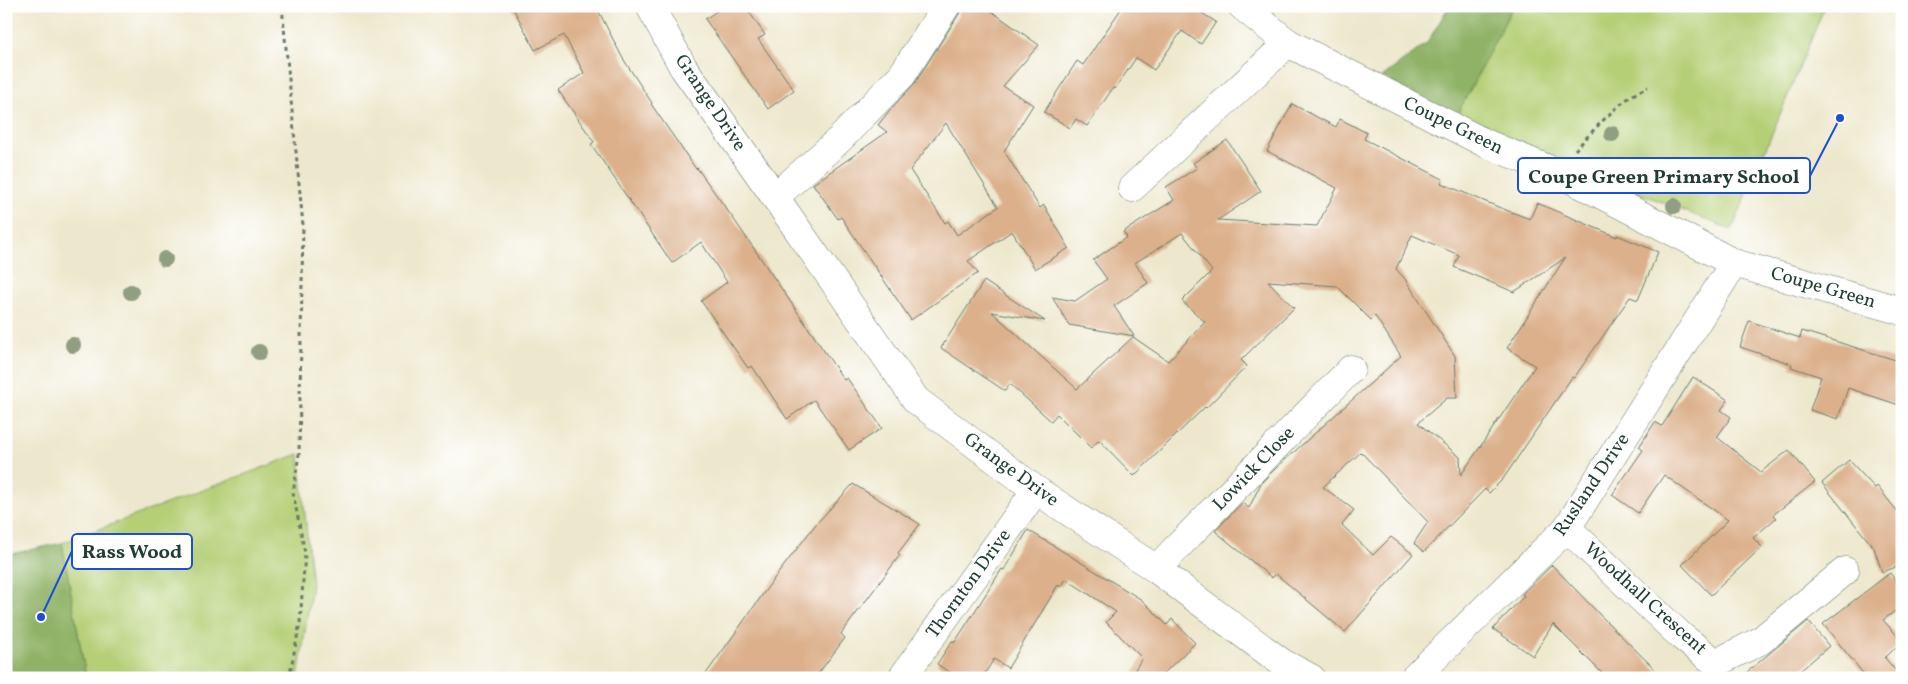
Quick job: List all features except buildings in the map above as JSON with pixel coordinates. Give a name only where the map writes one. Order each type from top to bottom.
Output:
[{"type":"street","name":"Grange Drive","points":[[650,6],[683,67],[916,400],[1036,490],[1156,569],[1274,670],[1311,678]]},
{"type":"street","points":[[775,197],[840,139],[902,75],[945,6]]},
{"type":"street","name":"Coupe Green","points":[[1242,6],[1288,43],[1485,143],[1563,175],[1734,263],[1902,310]]},
{"type":"street","points":[[1132,188],[1288,43]]},
{"type":"street","name":"Rusland Drive","points":[[1414,678],[1567,528],[1734,263]]},
{"type":"street","name":"Lowick Close","points":[[1156,569],[1351,369]]},
{"type":"street","name":"Thornton Drive","points":[[902,678],[1036,490]]},
{"type":"street","name":"Woodhall Crescent","points":[[1567,528],[1681,636],[1716,663],[1760,641],[1845,571]]},
{"type":"path","points":[[282,6],[303,224],[299,454],[293,493],[305,553],[300,623],[289,678]]},
{"type":"path","points":[[1563,175],[1574,152],[1595,129],[1636,92],[1648,87]]},
{"type":"green space","points":[[1449,6],[1513,6],[1456,117],[1382,77],[1427,43]]},
{"type":"green space","points":[[1513,6],[1825,6],[1732,230],[1521,146],[1456,117]]},
{"type":"green space","points":[[299,454],[312,585],[298,678],[86,678],[62,543]]},
{"type":"green space","points":[[62,543],[86,678],[6,678],[6,555]]},
{"type":"place","name":"Coupe Green Primary School","points":[[1840,118]]},
{"type":"place","name":"Rass Wood","points":[[41,617]]}]
